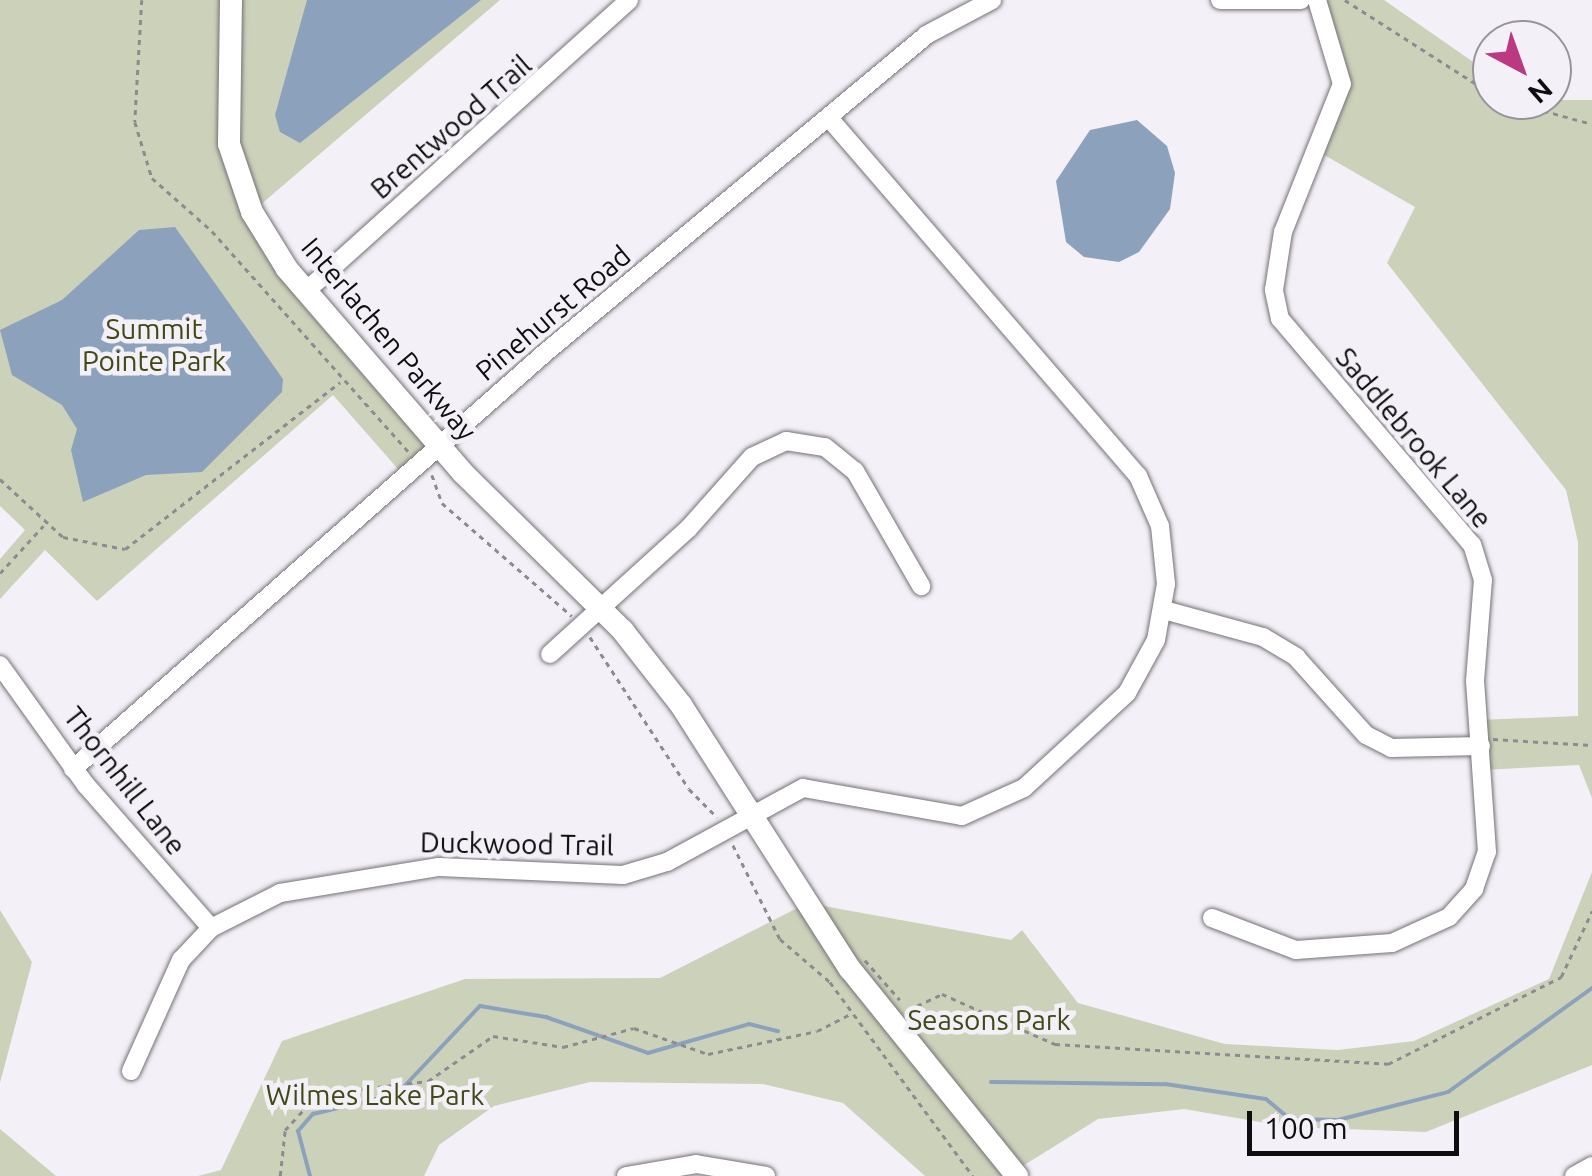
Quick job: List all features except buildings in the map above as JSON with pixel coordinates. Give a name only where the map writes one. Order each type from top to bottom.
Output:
[{"type":"street","name":"Interlachen Parkway","points":[[231,0],[229,144],[252,212],[305,292],[440,446],[601,607],[751,812],[840,976],[1017,1176]]},
{"type":"street","name":"Brentwood Trail","points":[[305,292],[629,0]]},
{"type":"street","name":"Pinehurst Road","points":[[73,769],[440,446],[926,35],[992,0]]},
{"type":"street","points":[[1220,0],[1301,0]]},
{"type":"street","name":"Saddlebrook Lane","points":[[1212,918],[1296,950],[1341,953],[1449,917],[1474,889],[1487,852],[1480,743],[1483,580],[1472,545],[1277,304],[1274,262],[1342,84],[1317,0]]},
{"type":"street","name":"Duckwood Trail","points":[[131,1071],[160,992],[211,928],[280,893],[370,874],[623,874],[803,788],[941,817],[1008,800],[1127,693],[1164,610],[1160,526],[1138,476],[829,118]]},
{"type":"street","points":[[550,654],[752,457],[786,441],[825,447],[855,470],[921,586]]},
{"type":"street","points":[[1164,610],[1263,638],[1296,657],[1366,735],[1391,748],[1480,743]]},
{"type":"street","name":"Thornhill Lane","points":[[0,664],[73,769],[211,928]]},
{"type":"street","points":[[626,1176],[696,1164],[766,1176]]},
{"type":"street","points":[[1574,1176],[1592,1166]]},
{"type":"path","points":[[142,0],[135,122],[152,178],[224,244],[341,381],[422,462],[442,504],[580,624],[689,790],[728,827],[744,883],[780,940],[840,976],[854,1012],[973,1176]]},
{"type":"path","points":[[1345,0],[1472,81]]},
{"type":"path","points":[[0,479],[44,524],[97,550],[137,544],[341,381]]},
{"type":"path","points":[[0,573],[44,524]]},
{"type":"path","points":[[1480,743],[1592,745]]},
{"type":"path","points":[[840,976],[873,960],[907,1010],[948,995],[1055,1044],[1388,1064],[1561,976],[1592,911]]},
{"type":"path","points":[[280,1176],[285,1130],[318,1094],[410,1084],[456,1069],[494,1036],[582,1044],[607,1033],[634,1028],[678,1041],[698,1053],[817,1031],[854,1012]]},
{"type":"green space","name":"Summit Pointe Park","points":[[0,0],[500,0],[252,212],[439,445],[405,477],[333,395],[97,601],[45,550],[0,599],[0,559],[25,530],[0,506]]},
{"type":"green space","points":[[1317,0],[1384,0],[1472,61],[1472,120],[1572,120],[1572,100],[1592,100],[1592,798],[1579,765],[1483,770],[1478,720],[1578,716],[1578,542],[1566,490],[1387,263],[1415,207],[1319,152],[1342,84]]},
{"type":"green space","points":[[1592,872],[1592,1065],[1426,1132],[1290,1127],[1184,1109],[1098,1119],[1007,1176],[925,1176],[843,1103],[763,1084],[590,1082],[494,1106],[439,1145],[424,1176],[198,1176],[221,1170],[282,1041],[465,979],[660,978],[807,903],[1011,940],[1022,930],[1078,1003],[1225,1044],[1338,1050],[1414,1041],[1549,979]]},
{"type":"green space","points":[[0,910],[32,962],[0,1083]]},
{"type":"green space","points":[[0,1129],[56,1176],[0,1176]]},
{"type":"water","points":[[307,0],[481,0],[300,143],[280,132],[275,115]]},
{"type":"water","points":[[1137,120],[1167,146],[1175,173],[1170,209],[1139,252],[1119,262],[1084,257],[1066,242],[1056,181],[1090,130]]},
{"type":"water","points":[[175,227],[283,379],[282,392],[202,472],[146,475],[83,502],[71,450],[77,429],[62,405],[12,375],[0,330],[62,300],[139,230]]},
{"type":"waterway","points":[[991,1082],[1165,1084],[1266,1099],[1290,1119],[1338,1120],[1448,1092],[1592,988]]},
{"type":"waterway","points":[[310,1176],[298,1131],[313,1114],[397,1094],[480,1006],[546,1017],[648,1053],[749,1024],[778,1031]]},
{"type":"park label","name":"Seasons Park","points":[[989,1020]]},
{"type":"park label","name":"Wilmes Lake Park","points":[[375,1095]]}]
